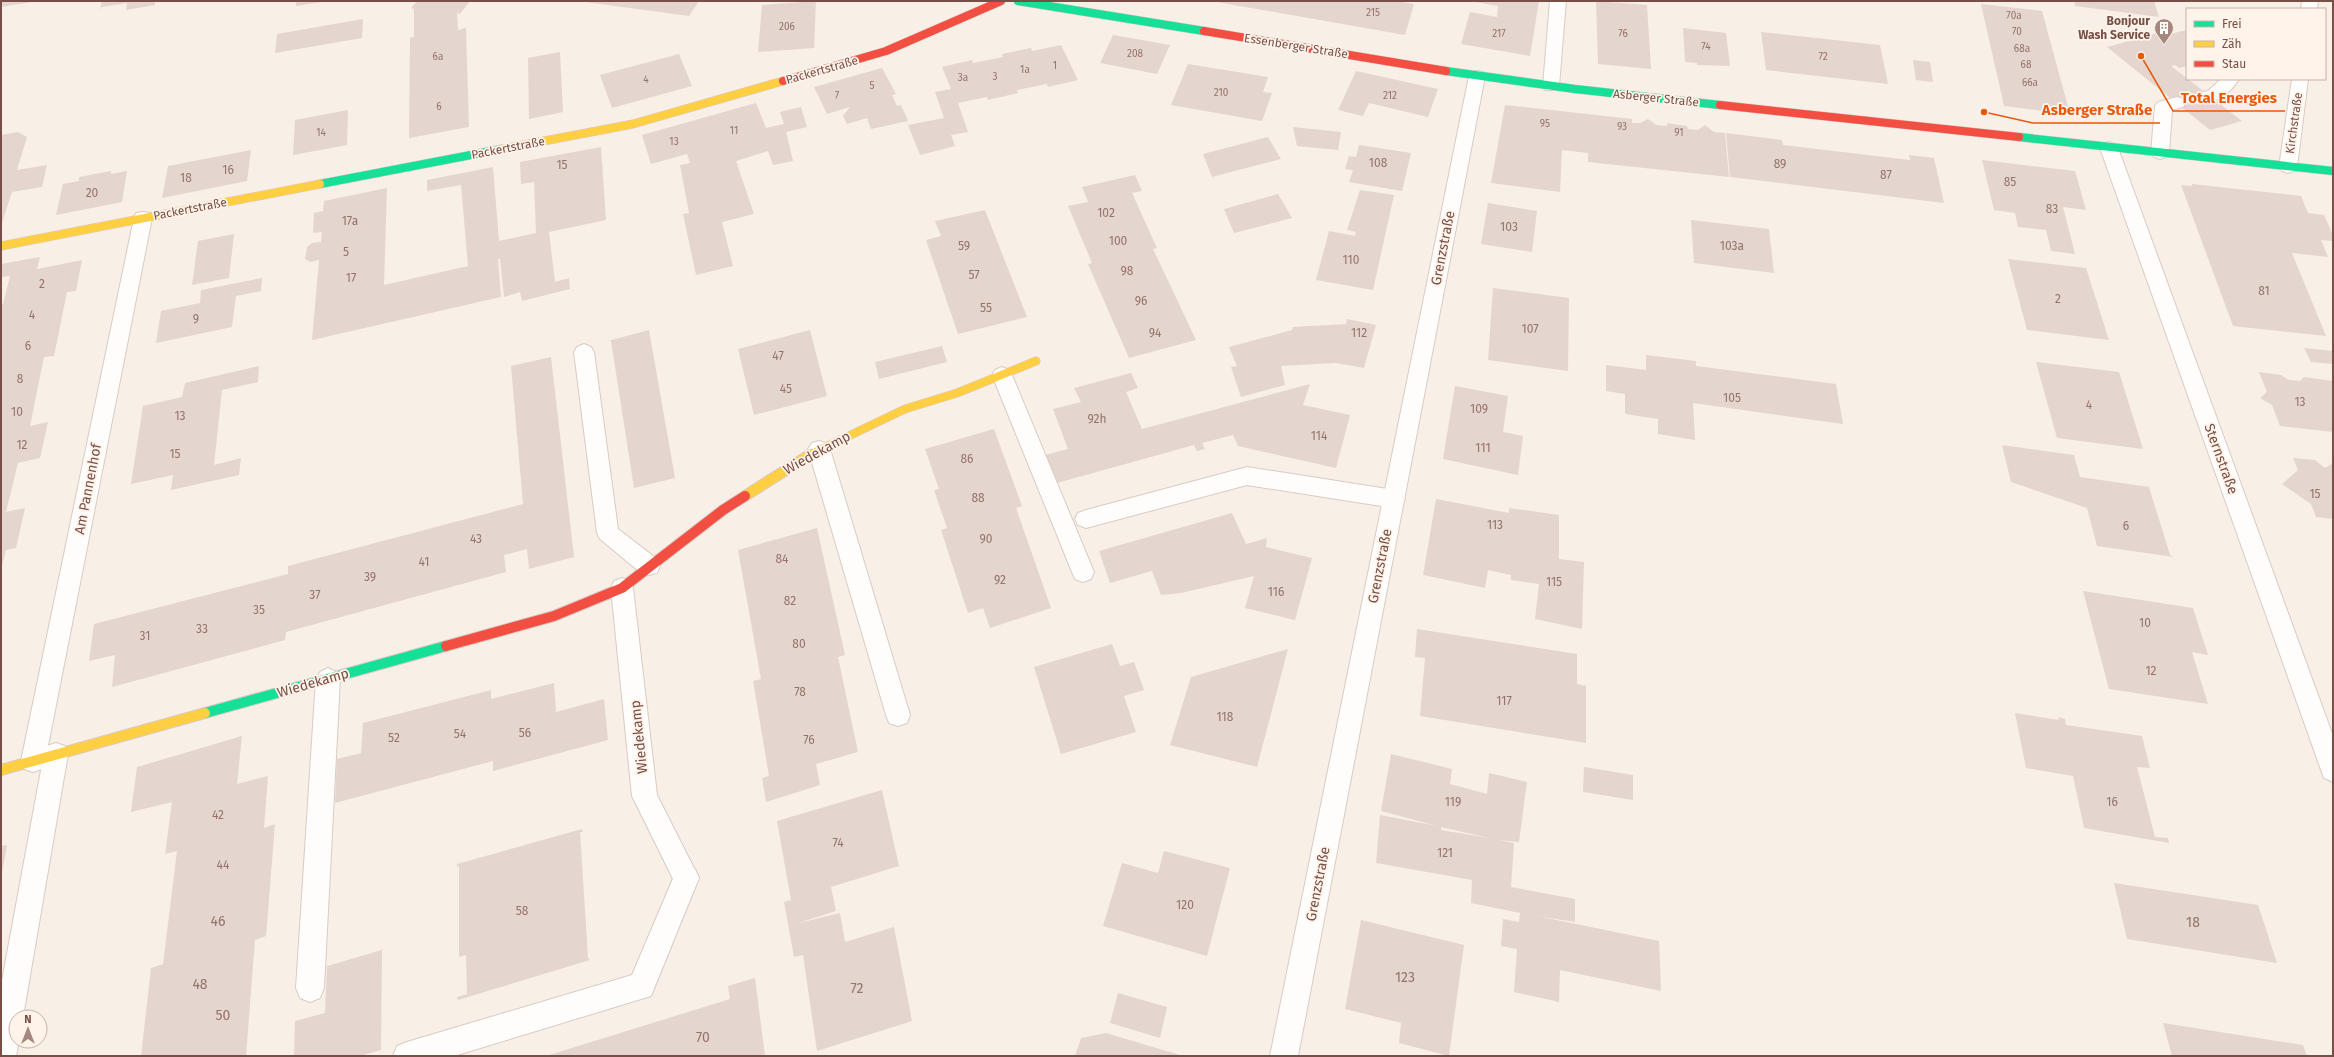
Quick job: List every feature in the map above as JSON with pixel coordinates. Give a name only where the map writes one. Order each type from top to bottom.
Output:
[{"type":"street","name":"Packertstraße","points":[[1,246],[633,124],[886,51],[1001,1]]},
{"type":"street","name":"Essenberger Straße","points":[[1018,1],[1478,76],[1575,89]]},
{"type":"street","points":[[1551,86],[1558,1]]},
{"type":"street","name":"Grenzstraße","points":[[1284,1056],[1478,76]]},
{"type":"street","points":[[2209,96],[2214,95],[2230,80]]},
{"type":"street","name":"Kirchstraße","points":[[2288,167],[2300,80]]},
{"type":"street","name":"Asberger Straße","points":[[1575,89],[2333,172]]},
{"type":"street","points":[[2160,153],[2164,106],[2177,103]]},
{"type":"street","name":"Sternstraße","points":[[2109,148],[2333,770]]},
{"type":"street","name":"Am Pannenhof","points":[[2,1056],[44,758],[143,218]]},
{"type":"street","points":[[584,352],[608,533],[649,566]]},
{"type":"street","name":"Wiedekamp","points":[[1,770],[554,616],[622,588],[723,510],[820,449],[906,409],[957,393],[1036,361]]},
{"type":"street","points":[[1002,375],[1083,572]]},
{"type":"street","points":[[820,449],[898,715]]},
{"type":"street","points":[[1086,519],[1247,476],[1394,499]]},
{"type":"street","name":"Wiedekamp","points":[[407,1056],[642,986],[686,878],[645,796],[622,588]]},
{"type":"street","points":[[310,988],[328,679]]},
{"type":"building","points":[[1,1],[32,1],[32,2],[1,7]]},
{"type":"building","points":[[102,1],[155,1],[155,5],[126,10],[127,3],[102,7],[100,10]]},
{"type":"building","points":[[296,1],[322,1],[322,2],[296,6]]},
{"type":"building","points":[[417,1],[470,1],[460,14],[457,13],[458,30],[466,28],[469,127],[409,138],[410,38],[414,37],[414,9],[411,8]]},
{"type":"building","points":[[578,1],[699,1],[689,16]]},
{"type":"building","points":[[816,1],[814,48],[758,52],[762,5]]},
{"type":"building","points":[[1211,1],[1396,1],[1414,4],[1405,35]]},
{"type":"building","points":[[1470,1],[1539,1],[1530,56],[1461,44],[1470,12],[1497,17],[1498,6]]},
{"type":"building","points":[[1596,1],[1647,5],[1651,69],[1598,64]]},
{"type":"building","points":[[2074,1],[2154,1],[2159,17],[2075,6]]},
{"type":"building","points":[[1981,4],[2042,11],[2070,114],[2004,106]]},
{"type":"building","points":[[363,19],[362,38],[275,53],[277,34]]},
{"type":"building","points":[[1683,28],[1726,33],[1730,66],[1697,65],[1697,63],[1685,62]]},
{"type":"building","points":[[2186,30],[2186,66],[2179,68],[2175,65],[2171,66],[2186,78],[2186,80],[2189,80],[2242,121],[2210,130],[2107,47],[2162,32],[2166,35]]},
{"type":"building","points":[[1761,32],[1880,45],[1888,84],[1766,70]]},
{"type":"building","points":[[1113,35],[1170,45],[1157,74],[1100,63]]},
{"type":"building","points":[[1061,45],[1078,80],[1048,87],[1047,84],[1017,90],[1018,93],[988,100],[987,97],[958,103],[968,132],[951,135],[955,146],[920,155],[908,125],[944,118],[935,92],[951,89],[942,67],[972,60],[973,63],[1003,57],[1002,54],[1031,48],[1032,51]]},
{"type":"building","points":[[560,52],[563,112],[529,119],[528,58]]},
{"type":"building","points":[[679,54],[692,86],[612,108],[600,75]]},
{"type":"building","points":[[1913,60],[1930,62],[1933,82],[1916,80]]},
{"type":"building","points":[[1188,64],[1268,77],[1263,92],[1272,93],[1262,121],[1171,105]]},
{"type":"building","points":[[882,68],[896,94],[892,95],[897,106],[901,105],[908,121],[871,129],[867,118],[847,124],[843,116],[850,107],[827,114],[814,87]]},
{"type":"building","points":[[1356,71],[1438,89],[1428,117],[1369,103],[1363,116],[1338,110]]},
{"type":"building","points":[[756,103],[766,128],[784,124],[780,112],[801,107],[807,127],[786,132],[793,161],[773,165],[768,151],[736,161],[754,214],[722,222],[733,266],[696,275],[683,214],[689,213],[680,165],[690,163],[687,154],[651,164],[642,135]]},
{"type":"building","points":[[1505,105],[1632,119],[1632,123],[1640,123],[1648,119],[1656,125],[1667,126],[1667,123],[1687,126],[1688,129],[1698,130],[1705,125],[1714,132],[1725,133],[1729,177],[1588,162],[1588,153],[1562,150],[1560,192],[1491,183]]},
{"type":"building","points":[[348,110],[347,145],[293,155],[295,120]]},
{"type":"building","points":[[1293,127],[1341,132],[1338,150],[1297,146]]},
{"type":"building","points":[[18,132],[27,137],[17,170],[47,165],[42,187],[12,192],[1,226],[1,135]]},
{"type":"building","points":[[1726,133],[1782,140],[1783,145],[1910,160],[1909,155],[1934,158],[1944,203],[1730,177]]},
{"type":"building","points":[[1268,137],[1281,159],[1212,177],[1203,154]]},
{"type":"building","points":[[1359,145],[1411,153],[1402,191],[1349,182],[1353,170],[1345,169],[1349,156],[1356,157]]},
{"type":"building","points":[[601,147],[606,220],[549,232],[555,282],[569,278],[570,289],[522,301],[520,292],[504,297],[500,259],[498,259],[501,297],[312,340],[319,260],[310,262],[305,259],[307,247],[312,243],[321,242],[322,232],[313,233],[314,213],[323,211],[324,201],[387,188],[384,285],[468,266],[461,185],[427,191],[427,180],[493,167],[499,241],[536,233],[534,182],[521,184],[520,162]]},
{"type":"building","points":[[251,150],[247,181],[162,198],[168,166]]},
{"type":"building","points":[[1982,160],[2075,171],[2086,210],[2063,207],[2075,254],[2051,251],[2046,230],[2018,227],[2015,213],[1994,210]]},
{"type":"building","points":[[111,171],[111,174],[127,171],[122,202],[56,215],[63,184],[79,181],[79,177]]},
{"type":"building","points":[[1135,175],[1142,191],[1132,193],[1157,248],[1153,249],[1196,340],[1129,358],[1088,264],[1092,263],[1068,206],[1088,202],[1082,187]]},
{"type":"building","points":[[2192,184],[2301,196],[2308,213],[2324,215],[2333,235],[2333,241],[2321,240],[2328,257],[2292,253],[2326,336],[2233,326],[2181,185],[2192,186]]},
{"type":"building","points":[[1360,190],[1394,195],[1373,290],[1316,280],[1329,231],[1355,236],[1356,232],[1347,230]]},
{"type":"building","points":[[1278,194],[1292,218],[1234,233],[1224,209]]},
{"type":"building","points":[[1488,203],[1537,211],[1532,252],[1481,244]]},
{"type":"building","points":[[985,210],[1027,317],[958,334],[926,240],[941,236],[935,221]]},
{"type":"building","points":[[1691,220],[1769,229],[1774,273],[1694,263]]},
{"type":"building","points":[[234,234],[229,278],[192,285],[198,241]]},
{"type":"building","points":[[40,257],[37,269],[82,260],[76,291],[67,292],[54,356],[44,357],[30,426],[48,422],[40,458],[18,463],[6,512],[25,508],[16,548],[6,550],[1,570],[1,305],[3,304],[10,276],[1,277],[1,264]]},
{"type":"building","points":[[2008,259],[2086,268],[2109,340],[2027,330]]},
{"type":"building","points":[[262,278],[261,291],[236,296],[232,327],[156,343],[161,311],[200,303],[201,290]]},
{"type":"building","points":[[1493,288],[1569,298],[1568,371],[1488,360]]},
{"type":"building","points":[[1347,319],[1376,325],[1364,368],[1336,363],[1281,366],[1285,385],[1241,397],[1231,367],[1237,366],[1229,347],[1292,330],[1293,327],[1346,324]]},
{"type":"building","points":[[649,330],[675,478],[634,488],[611,341],[608,341]]},
{"type":"building","points":[[810,330],[827,396],[754,415],[738,349]]},
{"type":"building","points":[[942,346],[947,362],[879,379],[875,362]]},
{"type":"building","points":[[2304,348],[2333,351],[2333,364],[2311,362]]},
{"type":"building","points":[[1646,355],[1696,361],[1696,366],[1836,384],[1843,424],[1693,403],[1695,440],[1658,434],[1658,419],[1625,414],[1625,394],[1606,391],[1606,365],[1646,370]]},
{"type":"building","points":[[551,357],[574,557],[529,569],[527,549],[504,555],[506,572],[286,632],[285,640],[112,687],[115,655],[89,661],[94,624],[288,574],[288,566],[523,504],[511,366]]},
{"type":"building","points":[[2036,362],[2119,372],[2143,449],[2057,438]]},
{"type":"building","points":[[259,366],[258,382],[222,390],[214,465],[241,458],[239,475],[171,490],[173,475],[131,484],[143,406],[182,397],[185,383]]},
{"type":"building","points":[[2259,372],[2281,375],[2289,380],[2300,381],[2304,377],[2333,381],[2333,432],[2280,426],[2272,405],[2260,398],[2267,392]]},
{"type":"building","points":[[1131,373],[1138,388],[1126,392],[1142,429],[1310,384],[1303,405],[1350,415],[1336,468],[1238,446],[1233,435],[1202,443],[1205,449],[1197,451],[1194,445],[1057,483],[1045,455],[1068,449],[1053,409],[1081,402],[1074,388]]},
{"type":"building","points":[[1455,386],[1508,396],[1503,432],[1523,436],[1518,475],[1443,459]]},
{"type":"building","points":[[994,429],[1022,506],[1016,508],[1051,608],[990,628],[983,608],[968,613],[941,530],[947,528],[934,490],[939,489],[925,449]]},
{"type":"building","points":[[2002,445],[2074,455],[2080,477],[2149,487],[2170,555],[2174,557],[2097,546],[2087,508],[2011,482]]},
{"type":"building","points":[[2293,458],[2315,460],[2325,468],[2333,463],[2333,519],[2316,517],[2311,504],[2282,484],[2298,470]]},
{"type":"building","points":[[1436,499],[1509,513],[1509,508],[1559,515],[1559,559],[1584,562],[1582,629],[1535,619],[1539,584],[1511,580],[1511,575],[1488,570],[1485,588],[1423,575]]},
{"type":"building","points":[[1232,513],[1246,544],[1267,538],[1266,547],[1312,558],[1295,620],[1245,608],[1254,576],[1181,593],[1161,595],[1152,571],[1110,583],[1099,551]]},
{"type":"building","points":[[817,528],[845,655],[838,657],[858,752],[816,764],[820,785],[766,802],[762,778],[769,776],[753,681],[761,679],[738,550]]},
{"type":"building","points":[[2083,591],[2193,608],[2208,655],[2192,652],[2208,704],[2109,689]]},
{"type":"building","points":[[1417,629],[1577,654],[1577,684],[1586,686],[1586,743],[1420,716],[1425,658],[1415,657]]},
{"type":"building","points":[[1112,644],[1120,666],[1134,662],[1144,690],[1124,696],[1136,732],[1061,754],[1034,667]]},
{"type":"building","points":[[1288,649],[1257,767],[1170,745],[1191,677]]},
{"type":"building","points":[[554,683],[556,712],[604,699],[608,740],[493,771],[493,761],[335,803],[337,759],[361,753],[363,723],[491,690],[491,699]]},
{"type":"building","points":[[2015,713],[2059,720],[2058,717],[2065,719],[2066,725],[2142,736],[2150,768],[2137,767],[2155,837],[2168,838],[2169,843],[2084,828],[2073,776],[2026,768]]},
{"type":"building","points":[[242,736],[237,784],[268,776],[264,828],[275,824],[266,936],[255,940],[246,1056],[141,1056],[151,968],[163,964],[177,851],[165,854],[172,802],[131,812],[137,767]]},
{"type":"building","points":[[1391,754],[1452,769],[1450,784],[1487,794],[1489,773],[1527,782],[1519,842],[1498,840],[1514,843],[1511,887],[1575,899],[1575,922],[1537,916],[1659,941],[1661,991],[1560,970],[1559,1002],[1514,992],[1517,949],[1501,946],[1503,919],[1519,922],[1520,913],[1471,903],[1472,880],[1376,863],[1380,815],[1437,826],[1381,811]],"holes":[[[1441,827],[1489,838],[1441,830]]]},
{"type":"building","points":[[1584,767],[1633,775],[1633,800],[1583,792]]},
{"type":"building","points":[[882,790],[899,866],[831,887],[836,911],[795,924],[840,913],[845,942],[894,927],[912,1021],[817,1051],[803,955],[794,957],[784,902],[791,900],[777,821]]},
{"type":"building","points":[[582,829],[583,832],[580,832],[588,958],[590,960],[458,1000],[457,997],[467,994],[466,955],[459,957],[459,866],[457,867],[457,864]]},
{"type":"building","points":[[7,845],[2,873],[1,873],[1,846]]},
{"type":"building","points":[[1164,851],[1230,868],[1207,956],[1103,926],[1122,863],[1158,873]]},
{"type":"building","points":[[2114,883],[2258,905],[2277,963],[2127,939]]},
{"type":"building","points":[[1361,920],[1464,945],[1449,1056],[1399,1043],[1401,1023],[1345,1009]]},
{"type":"building","points":[[382,950],[381,1050],[360,1056],[294,1056],[295,1021],[325,1013],[327,966]]},
{"type":"building","points":[[755,978],[765,1056],[546,1056],[730,999],[728,986]]},
{"type":"building","points":[[1118,993],[1167,1007],[1160,1038],[1110,1023]]},
{"type":"building","points":[[2163,1023],[2303,1045],[2307,1056],[2172,1056]]},
{"type":"building","points":[[1106,1033],[1183,1056],[1075,1056],[1081,1038]]},
{"type":"traffic: fast","points":[[1018,1],[1204,31]]},
{"type":"traffic: fast","points":[[1446,71],[1575,89],[1720,105]]},
{"type":"traffic: fast","points":[[2019,137],[2333,171]]},
{"type":"traffic: fast","points":[[320,184],[502,149]]},
{"type":"traffic: fast","points":[[205,713],[446,646]]},
{"type":"traffic: slow","points":[[502,149],[633,124],[783,81]]},
{"type":"traffic: slow","points":[[1,246],[320,184]]},
{"type":"traffic: slow","points":[[745,496],[819,449],[905,409],[957,393],[1036,361]]},
{"type":"traffic: slow","points":[[1,770],[205,713]]},
{"type":"traffic: jam","points":[[783,81],[886,51],[1001,1]]},
{"type":"traffic: jam","points":[[1204,31],[1446,71]]},
{"type":"traffic: jam","points":[[1720,105],[2019,137]]},
{"type":"traffic: jam","points":[[446,646],[554,616],[622,588],[723,510],[745,496]]},
{"type":"place","name":"Bonjour Wash Service","points":[[2164,45]]},
{"type":"place","name":"Total Energies","points":[[2141,56]]},
{"type":"place","name":"Asberger Straße","points":[[1984,112]]}]
